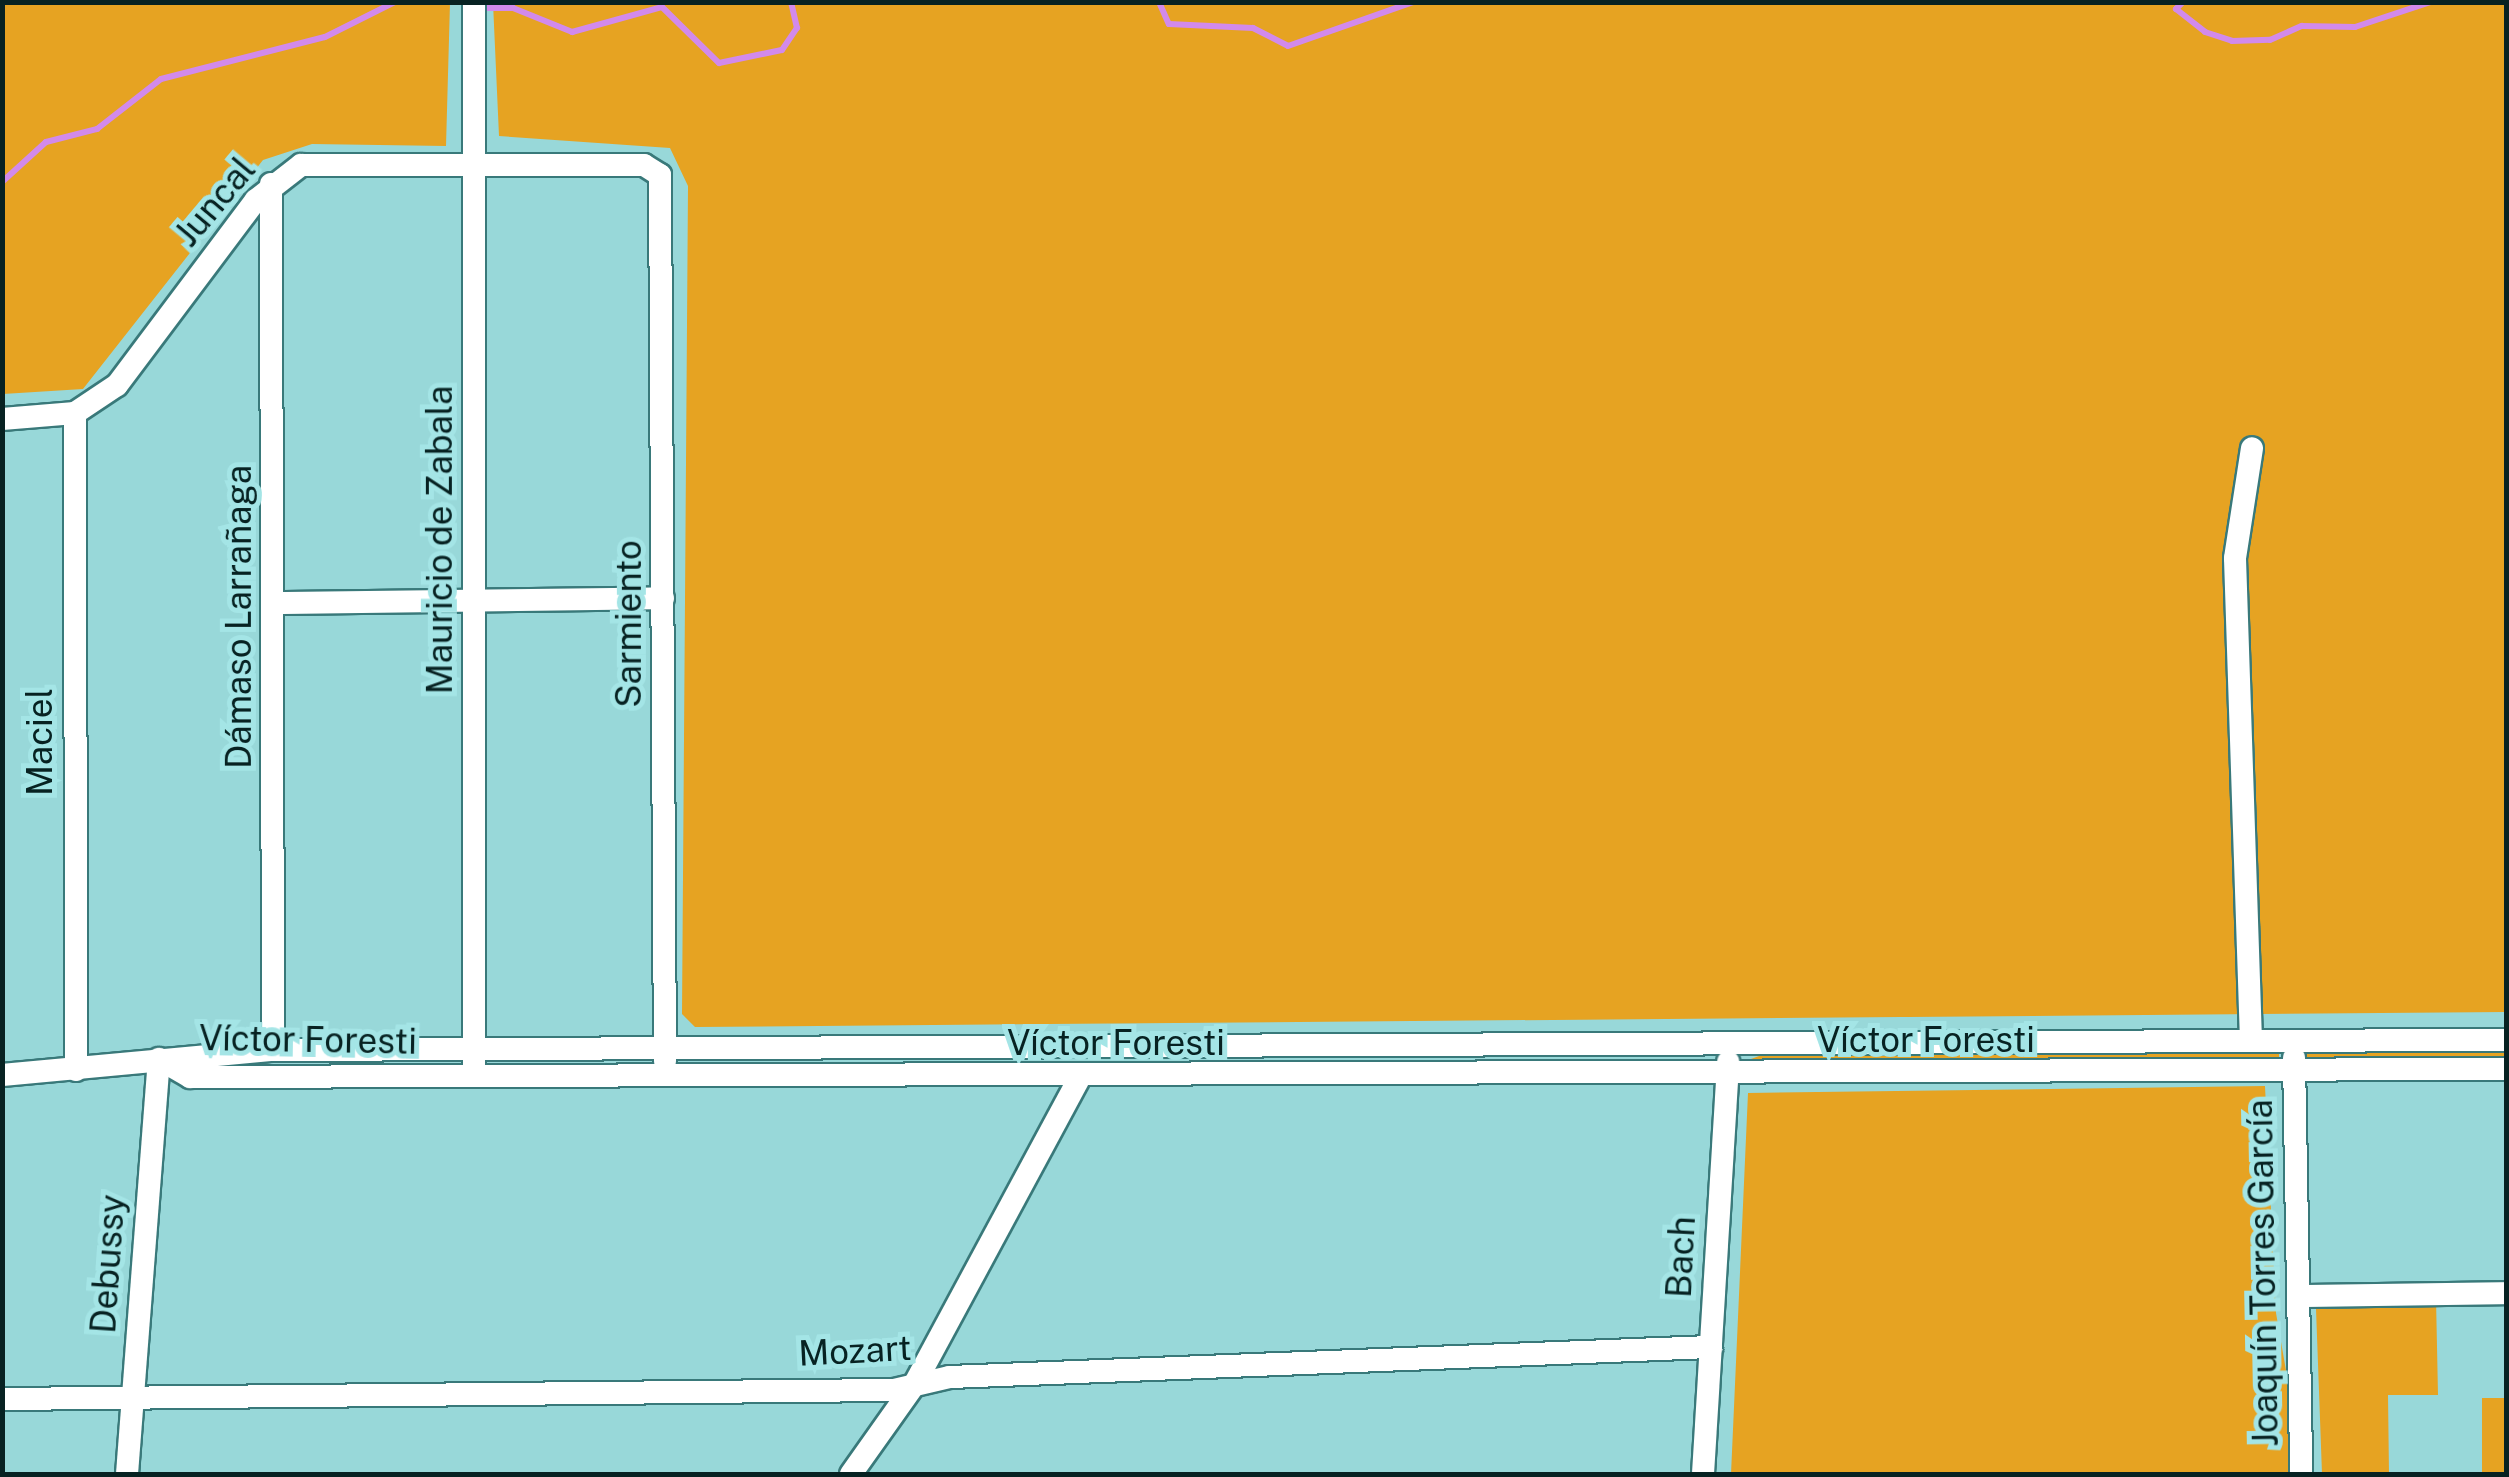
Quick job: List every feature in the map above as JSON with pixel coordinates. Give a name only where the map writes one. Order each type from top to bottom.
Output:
[{"type":"street","name":"Mauricio de Zabala","points":[[474,2],[474,1078]]},
{"type":"street","name":"Juncal","points":[[74,414],[117,385],[271,184],[301,165],[644,165],[660,175]]},
{"type":"street","name":"Sarmiento","points":[[660,175],[665,1074]]},
{"type":"street","name":"Dámaso Larrañaga","points":[[271,184],[275,603],[273,1050]]},
{"type":"street","points":[[2,419],[74,414]]},
{"type":"street","name":"Maciel","points":[[74,414],[76,1070]]},
{"type":"street","points":[[2250,1041],[2235,558],[2252,448]]},
{"type":"street","points":[[275,603],[663,598]]},
{"type":"street","name":"Víctor Foresti","points":[[159,1059],[273,1050],[474,1054],[664,1049],[2506,1040]]},
{"type":"street","name":"Joaquín Torres García","points":[[2294,1042],[2300,1474]]},
{"type":"street","name":"Bach","points":[[1703,1474],[1729,1044]]},
{"type":"street","points":[[2,1075],[159,1059]]},
{"type":"street","name":"Víctor Foresti","points":[[159,1059],[190,1077],[665,1074],[1078,1080],[2506,1069]]},
{"type":"street","name":"Debussy","points":[[127,1474],[159,1059]]},
{"type":"street","points":[[851,1474],[914,1385],[1078,1080]]},
{"type":"street","points":[[2299,1296],[2506,1293]]},
{"type":"street","name":"Mozart","points":[[2,1400],[914,1385],[1711,1347]]},
{"type":"shaded area","points":[[3,2],[450,3],[446,146],[312,144],[263,160],[83,389],[3,394]]},
{"type":"shaded area","points":[[493,3],[2506,3],[2506,1012],[695,1027],[682,1014],[688,186],[670,148],[499,136]]},
{"type":"shaded area","points":[[2506,1049],[2506,1063],[2301,1063],[2302,1051]]},
{"type":"shaded area","points":[[2279,1051],[2279,1060],[1751,1059],[1770,1052]]},
{"type":"shaded area","points":[[2265,1086],[2276,1313],[2304,1474],[1731,1474],[1748,1093]]},
{"type":"shaded area","points":[[2436,1298],[2438,1395],[2388,1395],[2389,1474],[2322,1474],[2316,1309],[2322,1299]]},
{"type":"shaded area","points":[[2482,1398],[2506,1398],[2506,1474],[2482,1474]]},
{"type":"waterway","points":[[2,182],[46,142],[97,129],[161,79],[325,37],[395,2]]},
{"type":"waterway","points":[[485,8],[513,8],[572,32],[662,7],[719,63],[782,50],[797,28],[791,2]]},
{"type":"waterway","points":[[1159,2],[1169,24],[1253,28],[1288,46],[1413,2]]},
{"type":"waterway","points":[[2183,2],[2176,9],[2205,32],[2232,41],[2270,40],[2302,26],[2355,27],[2430,2]]}]
